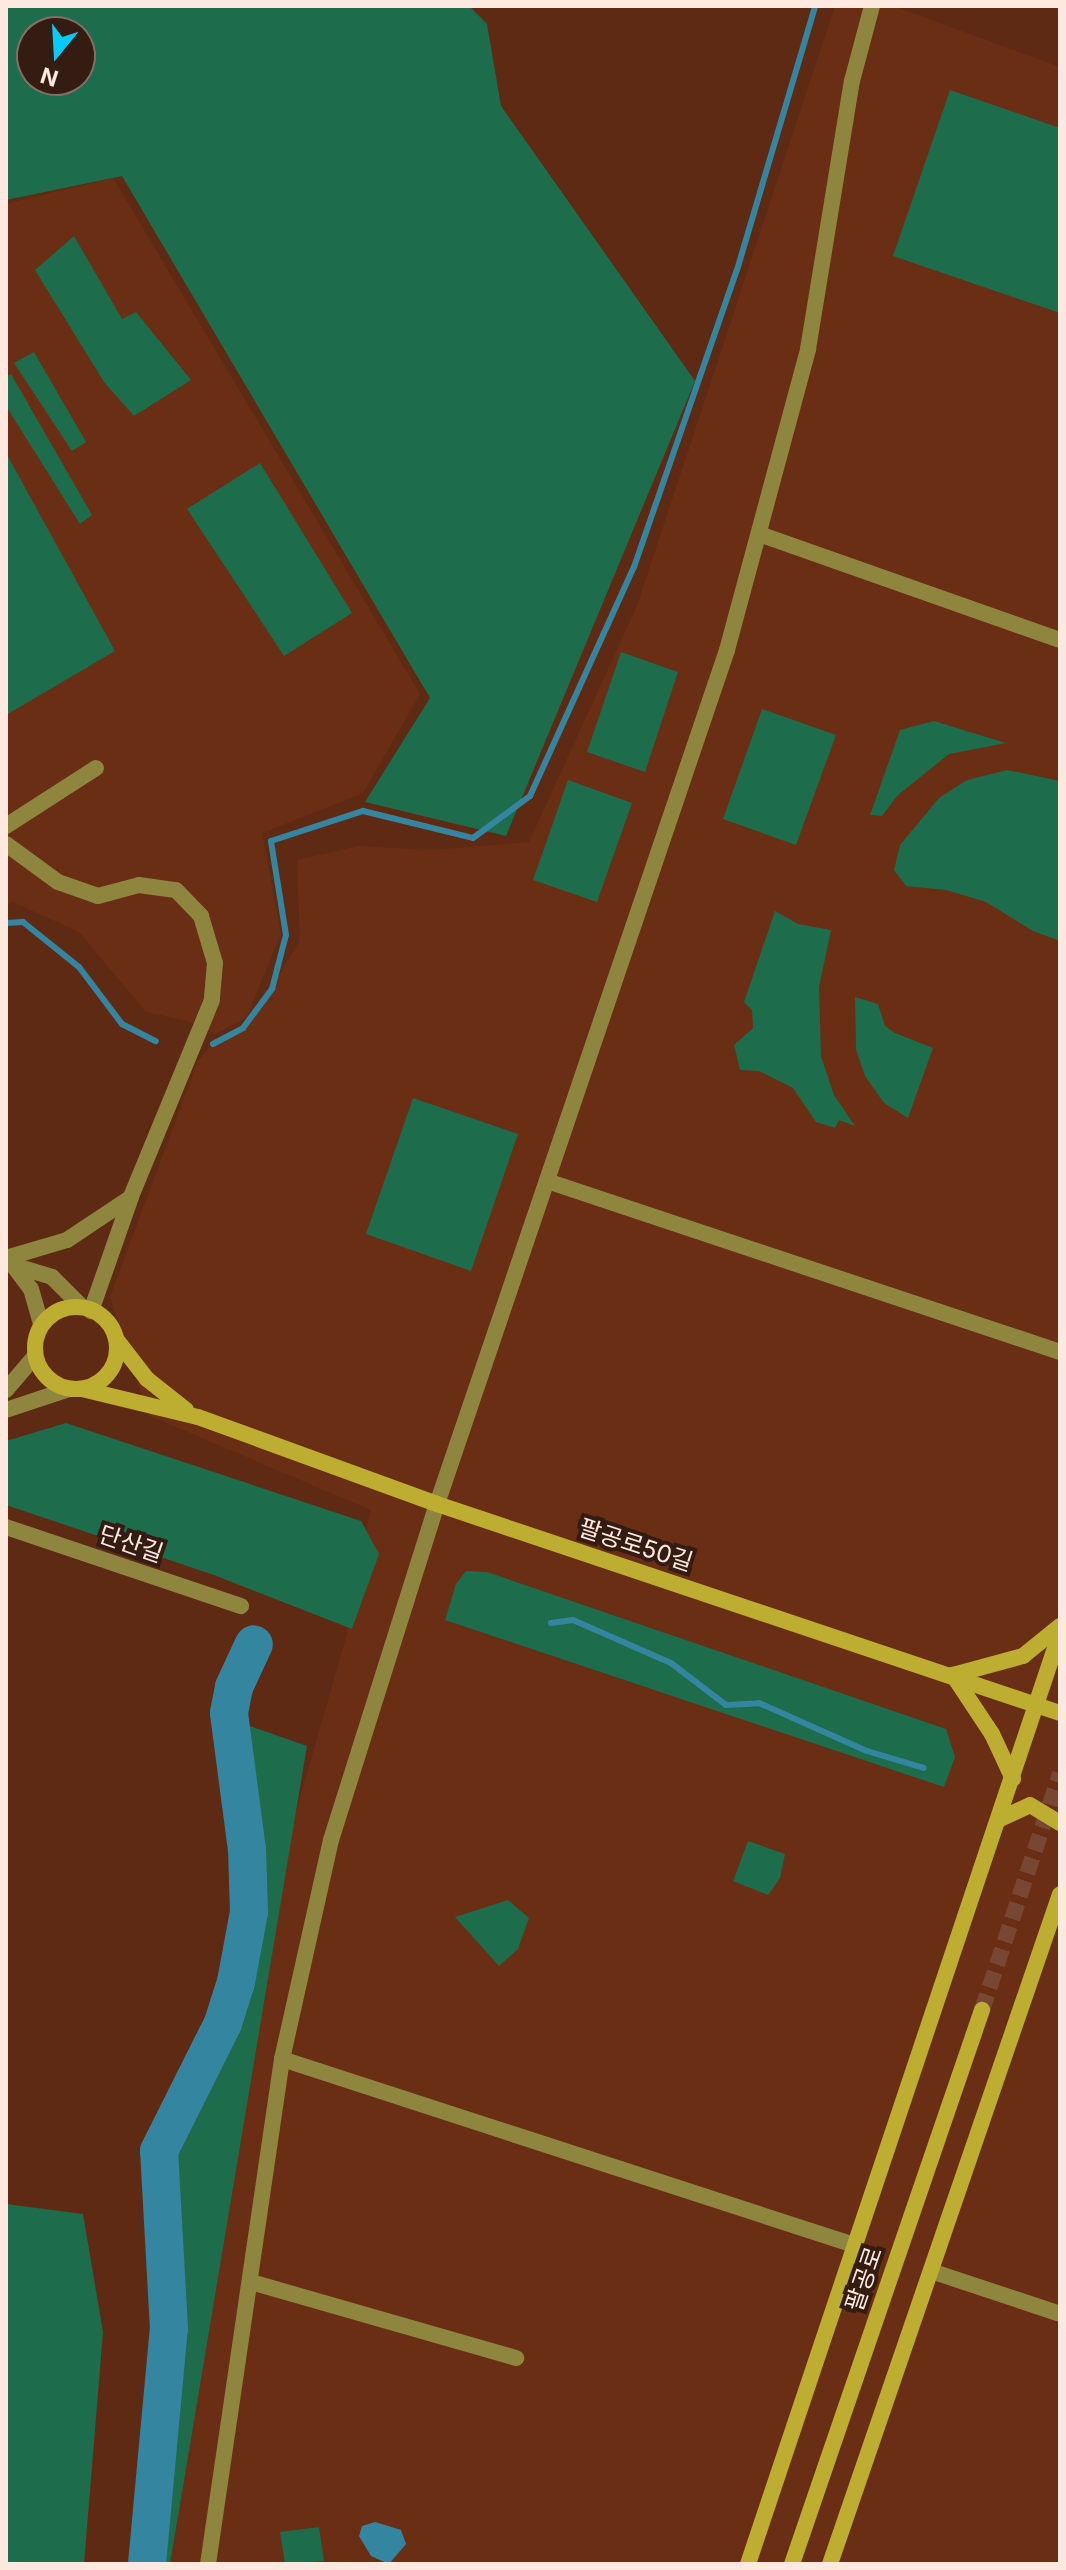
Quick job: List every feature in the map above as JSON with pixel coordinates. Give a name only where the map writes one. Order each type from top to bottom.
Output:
[{"type":"main road","points":[[86,1309],[102,1317],[147,1379],[198,1417],[76,1389],[44,1375],[35,1356],[41,1323],[86,1309]]},
{"type":"main road","points":[[76,1389],[106,1376],[113,1365],[116,1339]]},
{"type":"main road","name":"팔공로50길","points":[[198,1417],[437,1504],[1060,1713]]},
{"type":"main road","points":[[1013,1779],[992,1734],[953,1675],[1023,1656],[1060,1626]]},
{"type":"main road","points":[[748,2564],[851,2244],[1013,1779],[1060,1633]]},
{"type":"main road","points":[[998,1820],[1030,1805],[1060,1823]]},
{"type":"main road","points":[[830,2564],[1060,1894]]},
{"type":"main road","name":"팔공로","points":[[792,2564],[982,2010]]},
{"type":"street","points":[[208,2564],[282,2059],[331,1840],[437,1504],[550,1182],[727,650],[808,349],[852,81],[872,6]]},
{"type":"street","points":[[759,534],[1060,640]]},
{"type":"street","points":[[6,826],[96,768]]},
{"type":"street","points":[[6,844],[58,882],[98,896],[139,885],[176,890],[201,916],[215,963],[212,1000],[86,1309],[52,1277],[8,1262]]},
{"type":"street","points":[[550,1182],[1060,1352]]},
{"type":"street","points":[[8,1262],[67,1240],[131,1197]]},
{"type":"street","points":[[8,1262],[31,1289],[41,1323]]},
{"type":"street","points":[[6,1390],[35,1356]]},
{"type":"street","points":[[6,1410],[76,1389]]},
{"type":"street","name":"단산길","points":[[6,1527],[241,1606]]},
{"type":"street","points":[[282,2059],[851,2244]]},
{"type":"street","points":[[931,2271],[1060,2314]]},
{"type":"street","points":[[251,2282],[516,2358]]},
{"type":"shaded area","points":[[835,6],[893,6],[1060,67],[1060,2564],[162,2564],[290,1833],[347,1634],[347,1608],[371,1510],[148,1415],[110,1297],[198,1061],[213,1044],[245,1030],[300,941],[297,860],[359,846],[431,850],[529,842],[637,606]]},
{"type":"shaded area","points":[[113,178],[420,694],[363,793],[262,833],[281,934],[246,1018],[215,1034],[188,1021],[146,1012],[79,932],[13,902],[6,905],[6,204]]},
{"type":"green space","points":[[6,6],[469,6],[487,24],[501,106],[695,381],[506,836],[365,802],[430,698],[122,176],[6,200]]},
{"type":"green space","points":[[950,90],[1060,128],[1060,313],[893,256]]},
{"type":"green space","points":[[74,236],[122,319],[136,312],[191,380],[134,416],[104,382],[35,270]]},
{"type":"green space","points":[[34,352],[86,442],[72,451],[14,363]]},
{"type":"green space","points":[[11,374],[92,515],[80,524],[6,406],[6,377]]},
{"type":"green space","points":[[6,453],[115,651],[6,715]]},
{"type":"green space","points":[[260,463],[352,613],[284,656],[187,509]]},
{"type":"green space","points":[[621,652],[678,672],[645,772],[587,752]]},
{"type":"green space","points":[[762,709],[836,735],[796,845],[723,819]]},
{"type":"green space","points":[[934,721],[1006,743],[949,754],[898,795],[882,816],[870,815],[900,730]]},
{"type":"green space","points":[[1007,770],[1060,781],[1060,941],[1033,931],[986,902],[946,890],[906,886],[894,870],[900,845],[939,798],[967,780]]},
{"type":"green space","points":[[568,780],[632,803],[597,902],[533,880]]},
{"type":"green space","points":[[775,911],[798,924],[831,930],[819,987],[821,1056],[834,1095],[855,1126],[839,1120],[835,1128],[816,1122],[793,1088],[759,1071],[740,1070],[734,1045],[753,1028],[752,1010],[744,1002]]},
{"type":"green space","points":[[855,997],[878,1004],[885,1026],[895,1033],[933,1048],[908,1118],[884,1103],[865,1076],[856,1049]]},
{"type":"green space","points":[[413,1098],[518,1134],[471,1271],[366,1234]]},
{"type":"green space","points":[[66,1423],[361,1521],[379,1554],[352,1629],[214,1575],[6,1505],[6,1441]]},
{"type":"green space","points":[[466,1571],[487,1572],[946,1729],[955,1757],[944,1787],[445,1620],[456,1584]]},
{"type":"green space","points":[[238,1722],[307,1746],[170,2564],[138,2564],[166,2162],[251,1983],[259,1860]]},
{"type":"green space","points":[[748,1841],[785,1854],[780,1878],[768,1895],[733,1881]]},
{"type":"green space","points":[[508,1900],[529,1918],[518,1949],[499,1966],[455,1917]]},
{"type":"green space","points":[[6,2204],[83,2214],[103,2332],[84,2564],[6,2564]]},
{"type":"green space","points":[[319,2527],[324,2561],[285,2564],[280,2532]]},
{"type":"water","points":[[375,2522],[401,2530],[406,2544],[389,2564],[371,2556],[359,2536],[362,2526]]},
{"type":"waterway","points":[[213,1044],[243,1028],[272,989],[286,935],[271,841],[363,811],[473,838],[530,796],[634,567],[737,270],[815,6]]},
{"type":"waterway","points":[[6,923],[23,922],[79,967],[122,1024],[156,1041]]},
{"type":"waterway","points":[[551,1623],[573,1620],[671,1663],[726,1705],[759,1703],[867,1751],[924,1768]]},
{"type":"waterway","points":[[147,2564],[169,2329],[159,2151],[223,2023],[236,1982],[249,1912],[247,1850],[229,1713],[234,1687],[254,1644]]},
{"type":"tunnel","points":[[982,2010],[1060,1774]]}]
